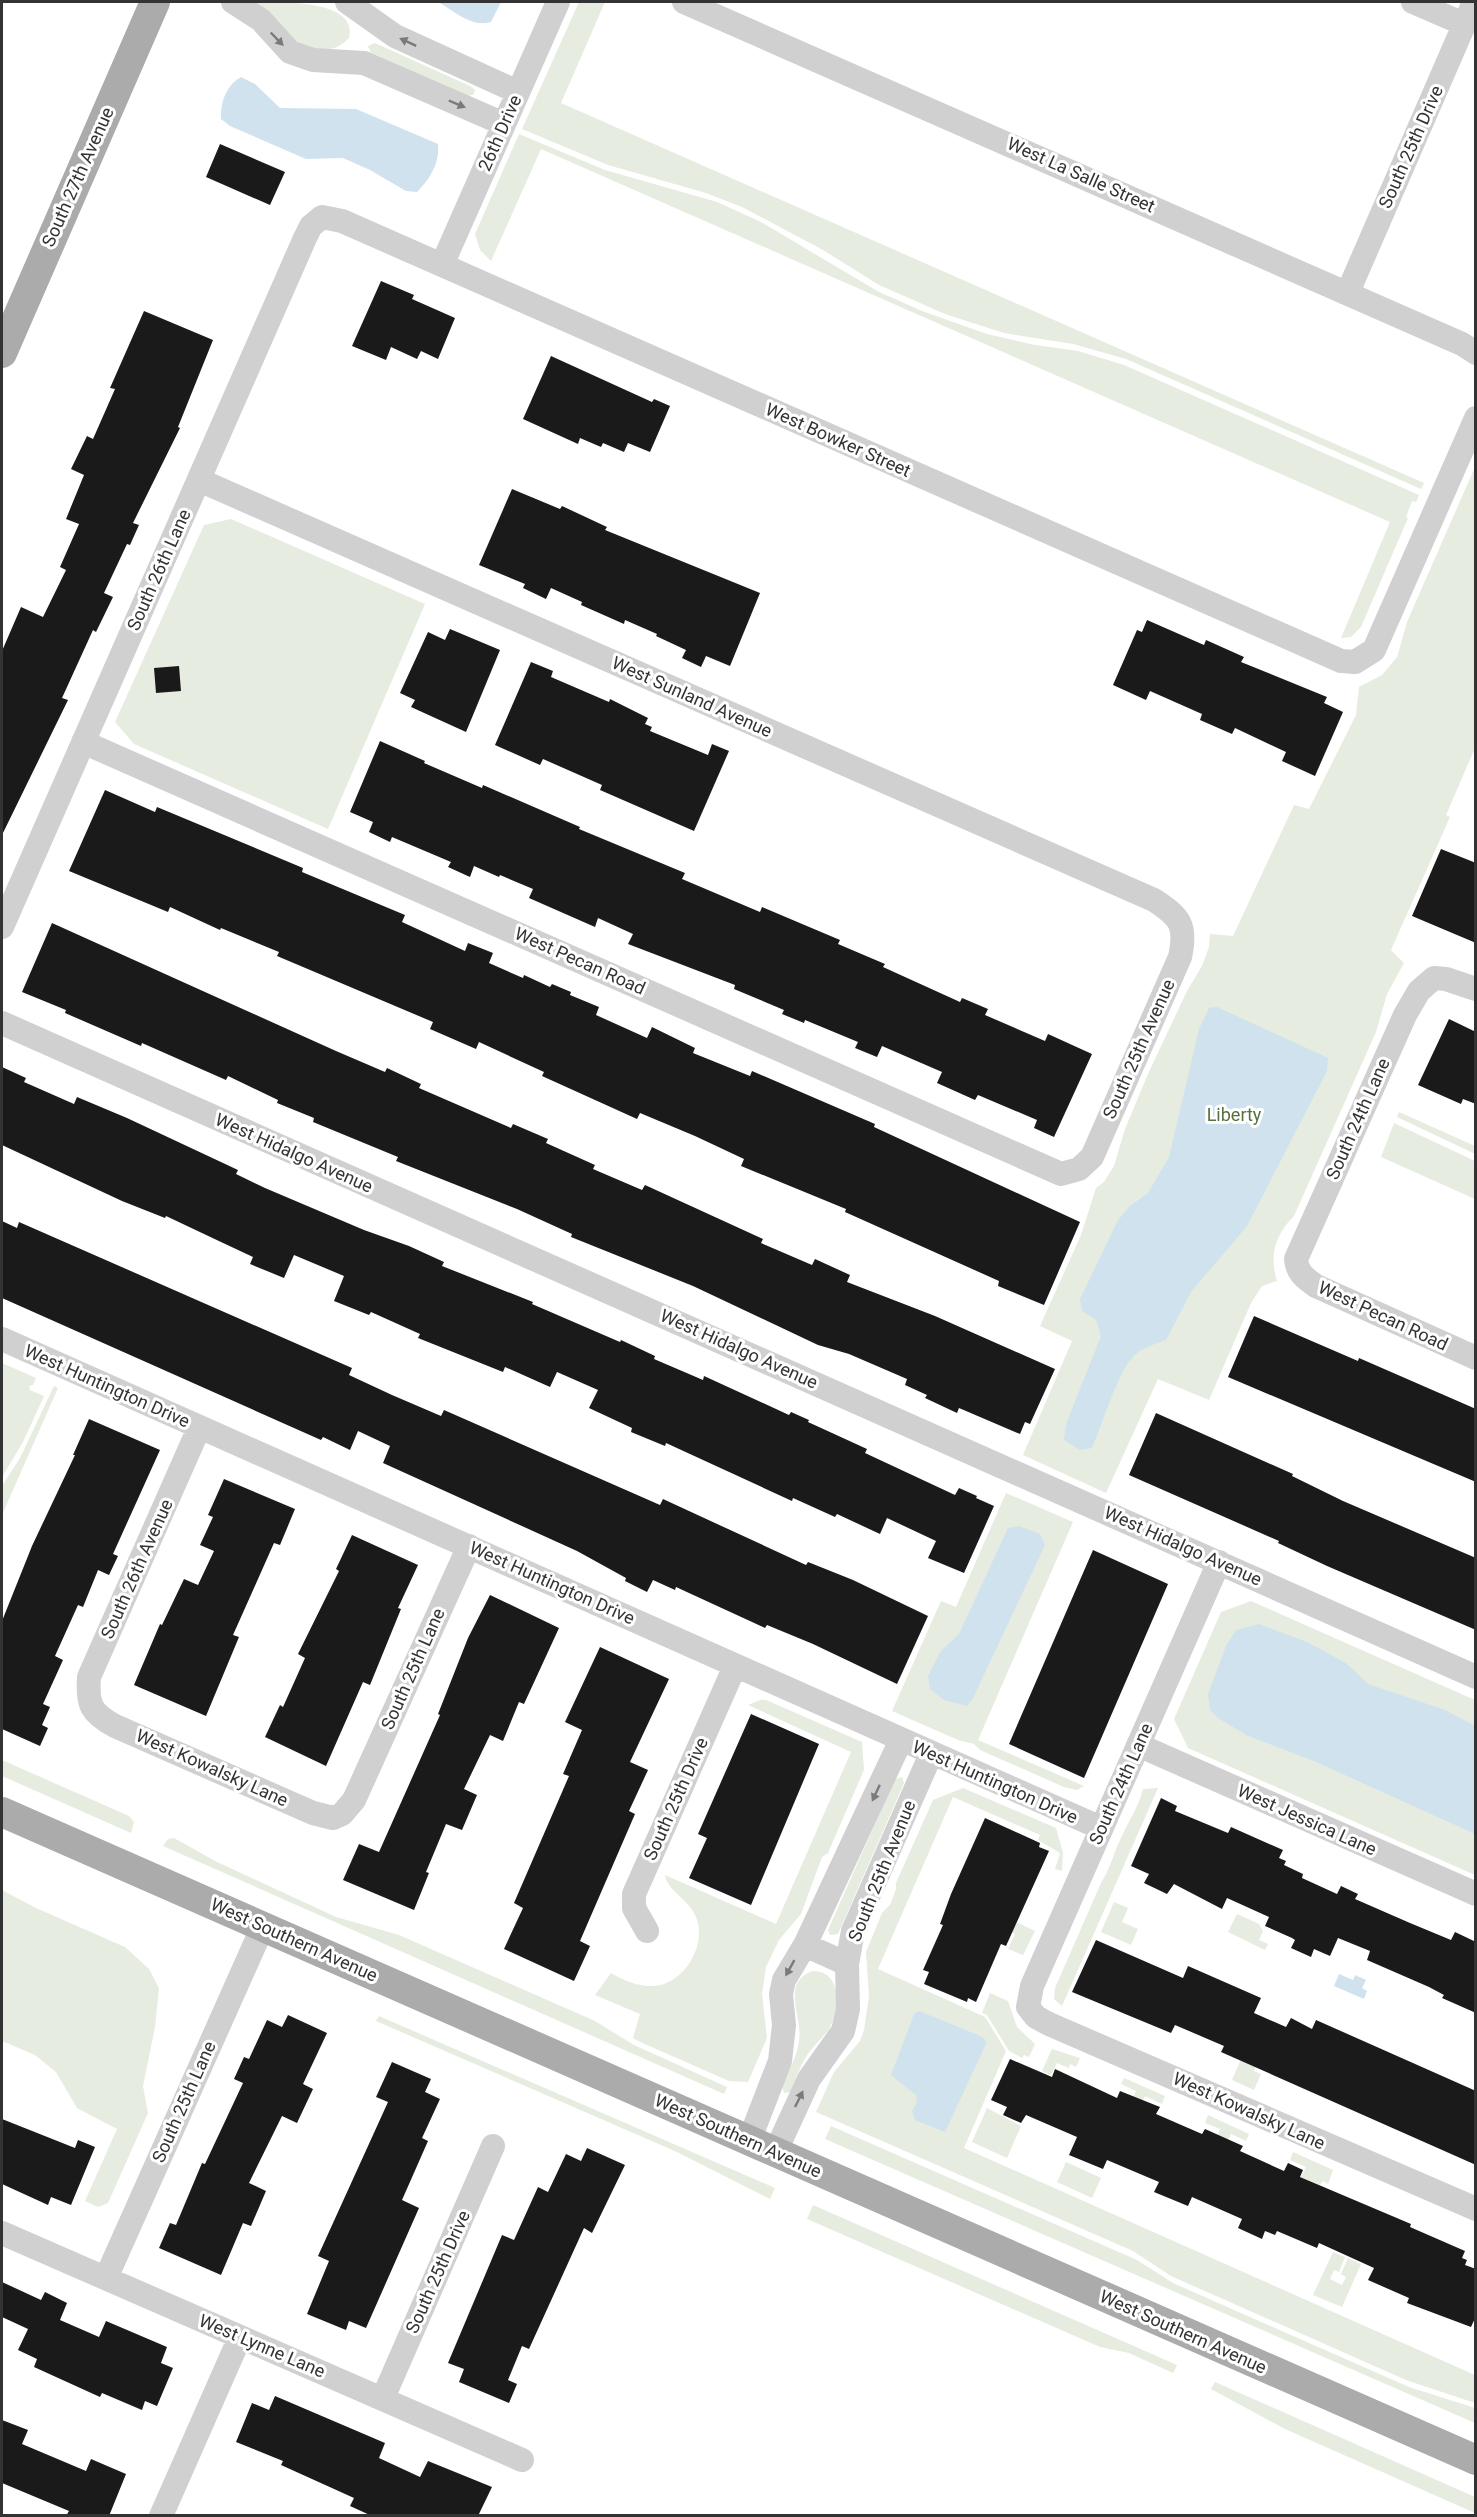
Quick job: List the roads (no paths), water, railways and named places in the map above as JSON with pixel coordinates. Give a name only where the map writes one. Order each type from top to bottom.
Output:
[{"type":"main road","name":"South 27th Avenue","points":[[2,353],[154,2]]},
{"type":"main road","name":"West Southern Avenue","points":[[2,1812],[1476,2460]]},
{"type":"street","points":[[233,2],[261,20],[290,52],[314,60],[364,63],[504,124]]},
{"type":"street","points":[[348,2],[395,36],[518,92]]},
{"type":"street","name":"26th Drive","points":[[441,265],[558,2]]},
{"type":"street","name":"West La Salle Street","points":[[684,2],[1348,292],[1462,344],[1476,353]]},
{"type":"street","points":[[1413,2],[1464,24]]},
{"type":"street","name":"South 25th Drive","points":[[1348,292],[1474,2]]},
{"type":"street","name":"West Bowker Street","points":[[322,217],[342,220],[1341,661],[1355,662],[1369,656],[1377,644],[1476,418]]},
{"type":"street","name":"South 26th Lane","points":[[2,927],[305,238],[311,226],[322,217]]},
{"type":"street","name":"West Sunland Avenue","points":[[199,480],[1154,900],[1168,909],[1181,922]]},
{"type":"street","name":"West Pecan Road","points":[[83,742],[1061,1174],[1078,1169]]},
{"type":"street","name":"South 25th Avenue","points":[[1078,1169],[1092,1157],[1180,957],[1183,938],[1181,922]]},
{"type":"street","name":"South 24th Lane","points":[[1297,1267],[1297,1251],[1405,1015],[1419,991],[1434,978],[1446,979],[1476,989]]},
{"type":"street","name":"West Hidalgo Avenue","points":[[2,1023],[1476,1677]]},
{"type":"street","name":"West Pecan Road","points":[[1297,1267],[1303,1277],[1316,1286],[1476,1358]]},
{"type":"street","name":"West Huntington Drive","points":[[2,1339],[1101,1828]]},
{"type":"street","name":"South 26th Avenue","points":[[94,1713],[89,1700],[89,1677],[199,1428]]},
{"type":"street","name":"South 25th Lane","points":[[333,1818],[342,1814],[354,1800],[469,1546]]},
{"type":"street","name":"South 24th Lane","points":[[1028,2007],[1032,1986],[1219,1562]]},
{"type":"street","name":"South 25th Drive","points":[[647,1931],[634,1908],[634,1894],[735,1666]]},
{"type":"street","name":"West Kowalsky Lane","points":[[94,1713],[161,1746],[313,1813],[333,1818]]},
{"type":"street","name":"South 25th Avenue","points":[[762,2147],[780,2061],[784,2025],[782,1994],[784,1980],[805,1945],[901,1740]]},
{"type":"street","name":"West Jessica Lane","points":[[1138,1745],[1476,1894]]},
{"type":"street","name":"South 25th Avenue","points":[[762,2147],[843,2031],[848,2009],[847,1964],[856,1924],[931,1754]]},
{"type":"street","name":"South 25th Lane","points":[[106,2278],[263,1926]]},
{"type":"street","points":[[805,1945],[847,1964]]},
{"type":"street","name":"West Kowalsky Lane","points":[[1028,2007],[1036,2017],[1049,2024],[1476,2209]]},
{"type":"street","name":"South 25th Drive","points":[[382,2398],[493,2146]]},
{"type":"street","name":"West Lynne Lane","points":[[2,2233],[522,2460]]},
{"type":"street","points":[[161,2516],[240,2337]]},
{"type":"water","points":[[438,2],[501,2],[491,22],[477,23],[463,18]]},
{"type":"water","points":[[241,77],[255,84],[280,108],[356,109],[438,144],[433,170],[417,192],[406,191],[370,170],[343,158],[306,159],[230,126],[221,119],[223,101],[231,85]]},
{"type":"water","points":[[1217,1007],[1328,1058],[1327,1071],[1247,1226],[1191,1292],[1166,1340],[1140,1351],[1127,1365],[1092,1448],[1080,1450],[1064,1440],[1066,1424],[1101,1336],[1096,1320],[1082,1311],[1080,1299],[1118,1220],[1130,1206],[1148,1193],[1169,1157],[1199,1029],[1209,1008]]},
{"type":"water","points":[[1019,1526],[1040,1534],[1045,1545],[973,1698],[967,1706],[944,1700],[930,1689],[928,1676],[941,1651],[959,1634],[1008,1528]]},
{"type":"water","points":[[1259,1624],[1307,1642],[1346,1663],[1368,1684],[1445,1710],[1475,1726],[1475,1834],[1314,1761],[1248,1736],[1218,1718],[1210,1710],[1208,1694],[1226,1646],[1236,1630]]},
{"type":"water","points":[[1339,1974],[1353,1980],[1355,1975],[1366,1980],[1362,1988],[1367,1991],[1364,1999],[1334,1986]]},
{"type":"water","points":[[919,2011],[985,2039],[986,2044],[945,2132],[915,2120],[912,2111],[917,2102],[916,2095],[891,2075],[914,2014]]},
{"type":"park label","name":"Liberty","points":[[1234,1115]]}]
